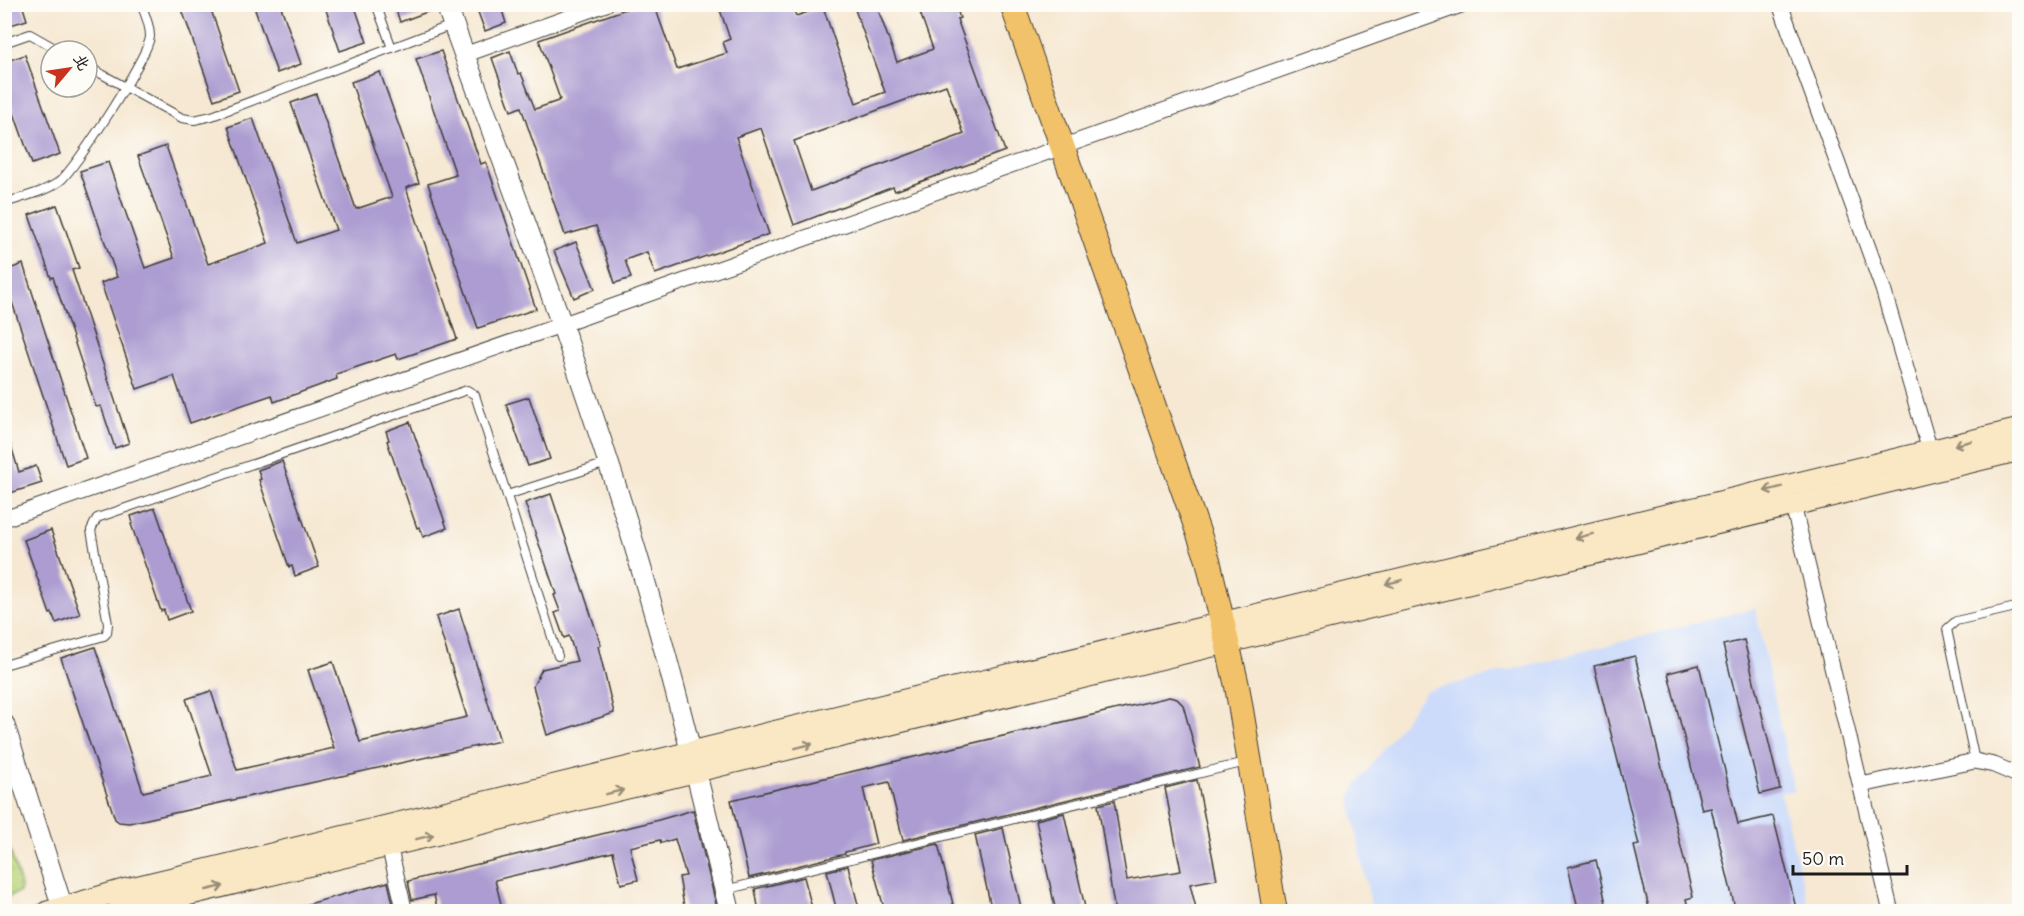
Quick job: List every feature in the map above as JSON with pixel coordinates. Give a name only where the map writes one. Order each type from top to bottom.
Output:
[{"type":"main road","points":[[1012,4],[1208,560],[1226,633],[1275,912]]},
{"type":"main road","points":[[57,910],[145,884],[694,763],[1226,633],[2019,429]]},
{"type":"main road","points":[[1226,633],[1793,505],[2019,450]]},
{"type":"main road","points":[[117,912],[389,846],[694,763]]},
{"type":"street","points":[[446,4],[608,463],[648,591],[694,763],[730,912]]},
{"type":"street","points":[[464,55],[606,4]]},
{"type":"street","points":[[4,519],[561,326],[1062,146],[1263,78],[1428,11],[1464,4]]},
{"type":"street","points":[[1780,4],[1883,289],[1930,451]]},
{"type":"street","points":[[1793,505],[1891,912]]},
{"type":"street","points":[[4,724],[57,910]]},
{"type":"street","points":[[1861,785],[1975,761],[1994,765],[2019,776]]},
{"type":"street","points":[[389,846],[405,912]]},
{"type":"lane","points":[[4,203],[49,187],[70,172],[147,49],[150,36],[141,4]]},
{"type":"lane","points":[[376,4],[392,48]]},
{"type":"lane","points":[[99,73],[182,118],[194,120],[212,116],[453,24]]},
{"type":"lane","points":[[4,43],[30,34],[39,39]]},
{"type":"lane","points":[[4,665],[104,636],[107,633],[108,624],[91,530],[97,518],[467,390],[476,395],[558,656]]},
{"type":"lane","points":[[507,495],[608,463]]},
{"type":"lane","points":[[1975,761],[1947,628],[1956,621],[2019,606]]},
{"type":"lane","points":[[725,890],[1250,761]]},
{"type":"shaded area","points":[[1755,608],[1794,790],[1780,793],[1810,911],[1372,911],[1351,807],[1351,796],[1355,787],[1426,691]]},
{"type":"green space","points":[[4,831],[21,886],[20,892],[5,898]]},
{"type":"building","points":[[4,4],[22,4],[27,20],[4,27]]},
{"type":"building","points":[[180,4],[209,4],[239,91],[214,100]]},
{"type":"building","points":[[253,4],[280,4],[301,64],[277,73]]},
{"type":"building","points":[[324,4],[354,4],[367,42],[340,51]]},
{"type":"building","points":[[394,4],[434,4],[435,9],[400,22]]},
{"type":"building","points":[[475,4],[500,4],[506,23],[485,31]]},
{"type":"building","points":[[640,4],[654,4],[677,69],[727,53],[723,42],[730,39],[718,4],[792,4],[796,16],[823,7],[856,103],[885,92],[853,4],[876,4],[897,62],[933,49],[917,4],[955,4],[960,18],[957,19],[1005,151],[895,191],[893,187],[794,225],[761,128],[736,137],[769,234],[655,274],[647,252],[625,260],[631,278],[615,283],[596,226],[565,235],[521,107],[511,111],[492,58],[510,51],[535,109],[558,101],[560,99],[539,40]],"holes":[[[946,85],[964,134],[811,191],[794,141]]]},
{"type":"building","points":[[441,51],[481,164],[486,162],[536,309],[478,328],[428,184],[456,175],[416,59]]},
{"type":"building","points":[[25,55],[60,154],[32,164],[4,85],[4,62]]},
{"type":"building","points":[[380,72],[419,183],[406,188],[457,339],[398,359],[396,354],[336,374],[337,379],[274,402],[272,395],[190,423],[174,376],[137,389],[101,283],[117,277],[80,171],[108,162],[145,268],[174,258],[138,156],[166,146],[208,264],[268,243],[228,127],[253,118],[297,243],[336,230],[291,103],[316,94],[356,209],[392,197],[351,82]]},
{"type":"building","points":[[57,205],[79,268],[72,270],[129,443],[115,448],[101,406],[96,407],[53,277],[51,278],[29,215]]},
{"type":"building","points":[[576,242],[595,289],[574,298],[554,251]]},
{"type":"building","points":[[23,264],[86,458],[66,465],[4,278],[4,271]]},
{"type":"building","points":[[529,397],[550,459],[528,466],[506,404]]},
{"type":"building","points":[[410,422],[447,528],[423,537],[419,527],[417,528],[387,441],[389,440],[386,431]]},
{"type":"building","points":[[7,433],[19,472],[36,466],[42,483],[4,495],[4,434]]},
{"type":"building","points":[[282,461],[319,567],[295,576],[292,566],[289,567],[259,480],[261,479],[258,470]]},
{"type":"building","points":[[551,494],[601,645],[598,646],[614,713],[547,735],[533,686],[542,669],[577,661],[569,636],[564,638],[555,613],[560,611],[554,595],[556,594],[525,503]]},
{"type":"building","points":[[155,508],[191,611],[167,620],[164,610],[161,611],[131,524],[133,523],[131,516]]},
{"type":"building","points":[[51,530],[80,614],[56,623],[52,613],[50,614],[24,540]]},
{"type":"building","points":[[459,609],[500,741],[129,823],[115,819],[61,658],[95,647],[143,792],[212,776],[186,699],[211,691],[237,770],[334,748],[308,670],[333,662],[360,742],[467,717],[436,617]]},
{"type":"building","points":[[1744,640],[1780,789],[1760,794],[1723,645]]},
{"type":"building","points":[[1635,656],[1693,897],[1686,899],[1689,912],[1650,912],[1634,846],[1639,845],[1594,666]]},
{"type":"building","points":[[1699,665],[1738,824],[1773,816],[1797,912],[1736,912],[1711,808],[1702,810],[1668,673]]},
{"type":"building","points":[[1169,697],[1177,699],[1183,705],[1200,767],[903,840],[889,782],[863,788],[876,844],[749,878],[731,800]]},
{"type":"building","points":[[1197,780],[1217,879],[1190,884],[1197,912],[1159,912],[1157,906],[1135,912],[1115,912],[1098,805],[1114,801],[1127,880],[1181,871],[1165,788]]},
{"type":"building","points":[[693,810],[718,912],[685,912],[679,877],[686,876],[675,839],[630,847],[638,880],[621,884],[613,852],[495,880],[503,912],[438,912],[434,895],[412,900],[408,881]]},
{"type":"building","points":[[1064,813],[1086,912],[1056,912],[1036,820]]},
{"type":"building","points":[[1003,828],[1022,912],[992,912],[975,835]]},
{"type":"building","points":[[938,844],[955,912],[885,912],[871,860]]},
{"type":"building","points":[[1596,860],[1608,912],[1579,912],[1568,867]]},
{"type":"building","points":[[848,866],[860,912],[837,912],[827,871]]},
{"type":"building","points":[[804,877],[813,912],[759,912],[755,889]]},
{"type":"building","points":[[388,882],[395,912],[294,912],[294,908]]}]
